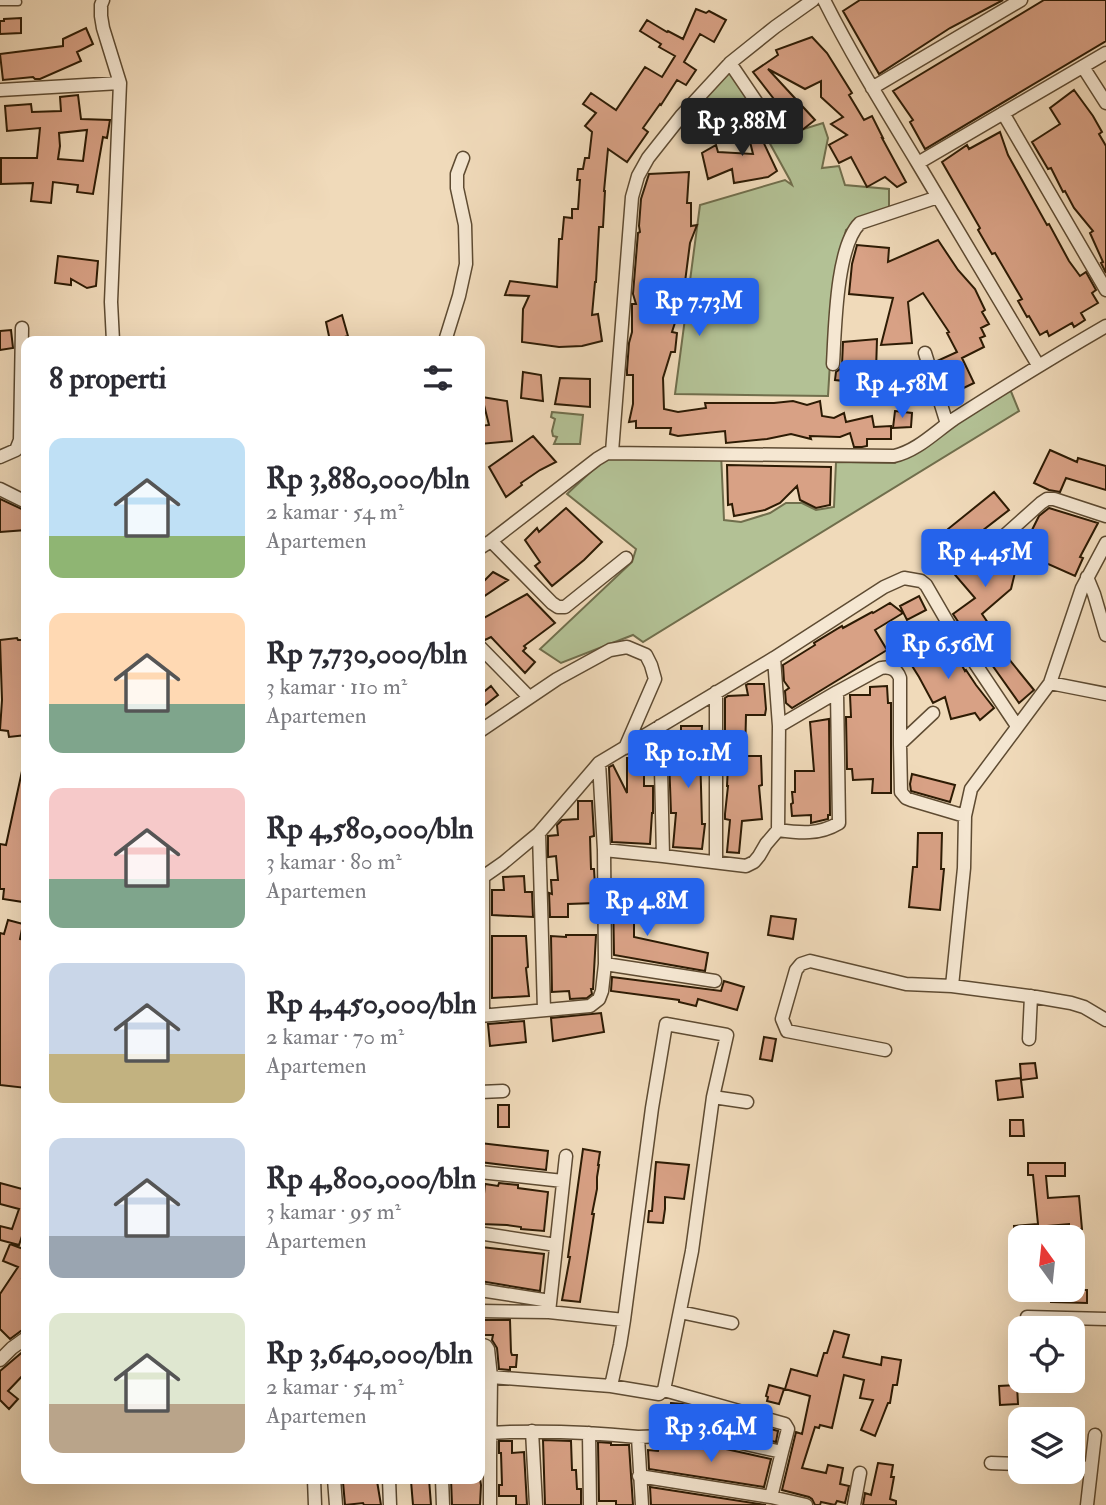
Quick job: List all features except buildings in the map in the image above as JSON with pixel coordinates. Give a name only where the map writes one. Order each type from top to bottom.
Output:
[{"type":"street","points":[[103,0],[103,28],[120,83],[111,302],[113,336]]},
{"type":"street","points":[[612,452],[632,197],[638,176],[648,158],[681,115],[730,63],[813,0]]},
{"type":"street","points":[[824,0],[872,88],[1038,365]]},
{"type":"street","points":[[872,88],[1021,0]]},
{"type":"street","points":[[918,163],[1106,53]]},
{"type":"street","points":[[730,63],[772,125]]},
{"type":"street","points":[[1083,67],[1106,103]]},
{"type":"street","points":[[0,90],[120,83]]},
{"type":"street","points":[[1003,113],[1106,290]]},
{"type":"street","points":[[447,336],[466,264],[465,225],[457,188],[457,174],[463,158]]},
{"type":"street","points":[[832,364],[839,283],[853,230],[860,223],[938,197]]},
{"type":"street","points":[[626,558],[565,607],[558,607],[485,545],[597,459],[612,452],[894,456],[910,451],[1038,365],[1106,326]]},
{"type":"street","points":[[22,328],[22,336]]},
{"type":"street","points":[[925,352],[947,424]]},
{"type":"street","points":[[0,457],[16,450],[20,440],[21,360]]},
{"type":"street","points":[[0,489],[21,500]]},
{"type":"street","points":[[994,545],[1047,499],[1106,516]]},
{"type":"street","points":[[952,986],[964,868],[965,816],[971,789],[1050,683],[1082,588],[1106,544]]},
{"type":"street","points":[[485,875],[539,833],[599,764],[904,578],[921,581],[926,585],[948,623],[1017,726]]},
{"type":"street","points":[[1087,578],[1106,635]]},
{"type":"street","points":[[485,728],[557,679],[610,650],[627,647],[646,655],[655,679],[625,748]]},
{"type":"street","points":[[485,652],[529,697]]},
{"type":"street","points":[[604,850],[746,866],[754,862],[778,830],[779,726],[774,658]]},
{"type":"street","points":[[779,726],[881,668],[893,668],[900,678],[901,792],[911,800],[965,816]]},
{"type":"street","points":[[1050,683],[1105,692]]},
{"type":"street","points":[[716,692],[716,862]]},
{"type":"street","points":[[778,830],[803,834],[826,830],[839,823],[837,692]]},
{"type":"street","points":[[900,744],[933,713]]},
{"type":"street","points":[[660,726],[663,856]]},
{"type":"street","points":[[485,1016],[590,1006],[596,1003],[602,991],[605,964],[604,850],[599,764]]},
{"type":"street","points":[[539,833],[544,1010]]},
{"type":"street","points":[[885,1050],[787,1031],[782,1019],[800,964],[810,961],[906,984],[952,986],[1031,996],[1084,1007],[1106,1020]]},
{"type":"street","points":[[605,964],[715,981]]},
{"type":"street","points":[[1029,1039],[1031,996]]},
{"type":"street","points":[[491,1377],[611,1386],[659,1394],[664,1390],[698,1213],[713,1097],[727,1035],[666,1024],[652,1108],[622,1337],[611,1386]]},
{"type":"street","points":[[485,1092],[503,1091]]},
{"type":"street","points":[[713,1097],[747,1102]]},
{"type":"street","points":[[549,1307],[566,1156]]},
{"type":"street","points":[[485,1173],[563,1181]]},
{"type":"street","points":[[485,1234],[556,1245]]},
{"type":"street","points":[[485,1291],[549,1307],[624,1320]]},
{"type":"street","points":[[485,1311],[549,1307]]},
{"type":"street","points":[[680,1312],[733,1323]]},
{"type":"street","points":[[1085,1318],[1106,1319]]},
{"type":"street","points":[[0,1360],[6,1345]]},
{"type":"street","points":[[485,1346],[488,1349],[491,1377],[485,1405],[489,1433],[485,1457],[490,1505]]},
{"type":"street","points":[[664,1390],[785,1424],[789,1429],[771,1497]]},
{"type":"street","points":[[489,1433],[532,1431],[638,1437],[691,1435],[782,1452]]},
{"type":"street","points":[[532,1431],[536,1505]]},
{"type":"street","points":[[589,1433],[590,1505]]},
{"type":"street","points":[[1087,1505],[1094,1435]]},
{"type":"street","points":[[638,1437],[642,1505]]},
{"type":"street","points":[[991,1463],[1008,1464]]},
{"type":"street","points":[[1085,1468],[1090,1468]]},
{"type":"street","points":[[854,1505],[860,1473]]},
{"type":"street","points":[[639,1476],[806,1505]]},
{"type":"street","points":[[314,1484],[315,1505]]},
{"type":"street","points":[[334,1484],[336,1505]]},
{"type":"street","points":[[389,1484],[390,1505]]},
{"type":"street","points":[[442,1484],[443,1505]]},
{"type":"lane","points":[[0,2],[18,2]]},
{"type":"green space","points":[[728,69],[766,124],[749,118],[703,139],[680,127]]},
{"type":"green space","points":[[823,123],[828,138],[822,168],[839,166],[845,185],[889,189],[889,209],[846,230],[835,279],[828,396],[675,394],[700,205],[785,180],[792,185],[768,140]]},
{"type":"green space","points":[[1010,389],[1019,411],[643,642],[633,635],[561,663],[540,649],[632,562],[636,549],[567,494],[612,452],[721,453],[724,520],[741,522],[770,513],[786,503],[802,503],[816,510],[834,507],[836,462],[895,463]]},
{"type":"green space","points":[[552,412],[583,415],[580,444],[554,444],[557,437],[553,436],[552,431],[555,419],[551,417]]}]
